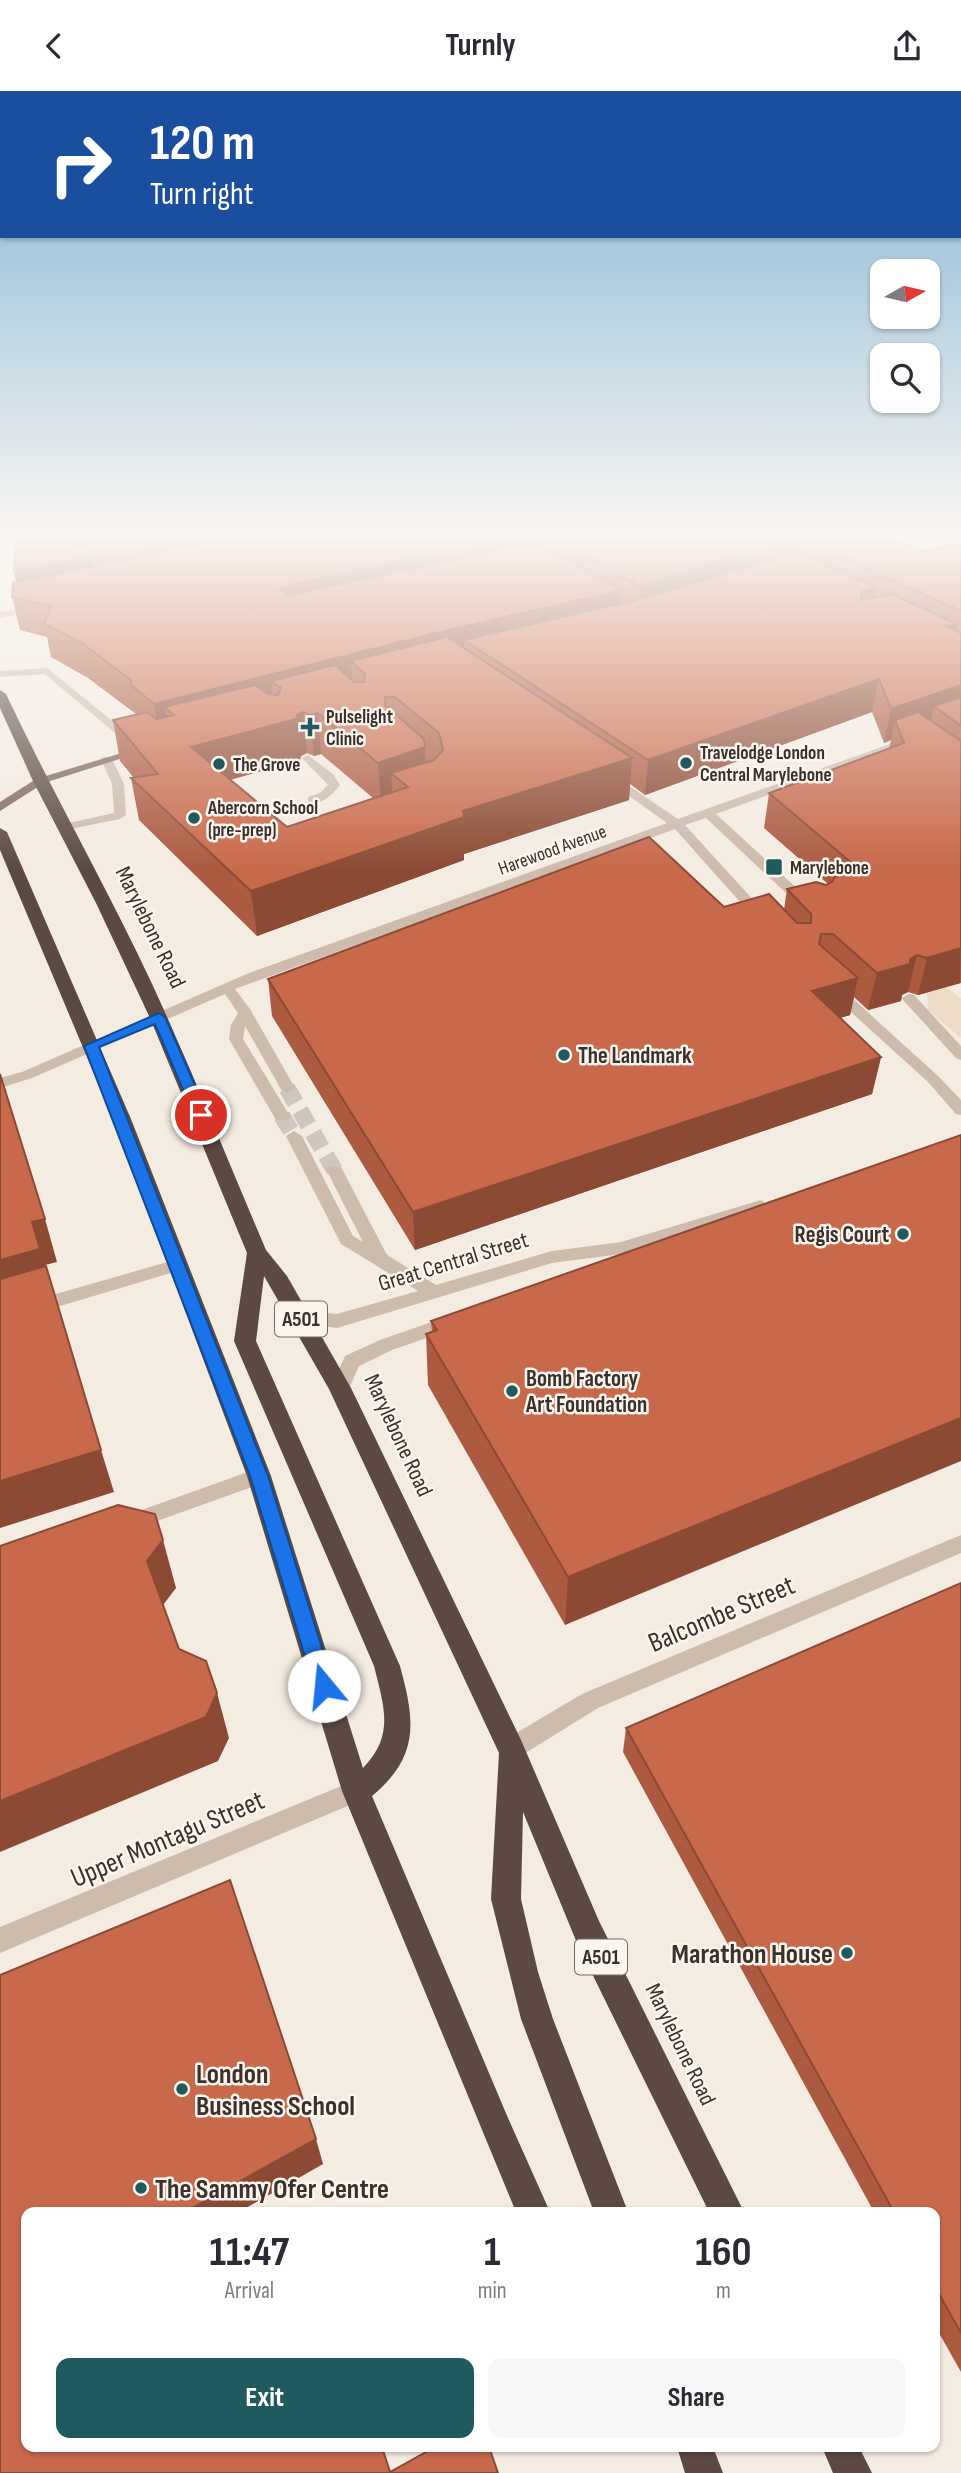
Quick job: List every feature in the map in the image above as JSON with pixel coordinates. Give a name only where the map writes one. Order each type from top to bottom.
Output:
[{"type":"highway","name":"Marylebone Road","points":[[0,694],[40,781],[104,903],[159,1017],[257,1254],[280,1281],[340,1388],[511,1749],[589,1932],[725,2207]]},
{"type":"highway","points":[[0,832],[91,1046],[259,1476],[356,1791],[496,2130],[531,2207]]},
{"type":"highway","points":[[257,1254],[245,1341],[387,1666],[395,1696],[399,1719],[398,1739],[391,1759],[376,1777],[356,1791]]},
{"type":"highway","points":[[511,1749],[506,1899],[537,2019],[609,2207]]},
{"type":"highway","points":[[697,2452],[704,2473]]},
{"type":"highway","points":[[842,2452],[853,2473]]},
{"type":"main road","points":[[0,807],[40,781],[107,759],[155,747]]},
{"type":"street","points":[[0,674],[47,671],[141,750]]},
{"type":"street","name":"Harewood Avenue","points":[[0,1083],[27,1075],[254,976],[676,823],[920,739]]},
{"type":"street","points":[[308,758],[330,776],[334,785],[324,796],[312,800]]},
{"type":"street","points":[[65,828],[120,815],[118,784],[107,759]]},
{"type":"street","points":[[598,769],[676,823],[770,927]]},
{"type":"street","points":[[707,812],[818,915]]},
{"type":"street","points":[[819,976],[933,1079],[961,1110]]},
{"type":"street","points":[[228,989],[287,1088]]},
{"type":"street","points":[[909,998],[961,1055]]},
{"type":"street","points":[[245,1014],[238,1025],[236,1039],[282,1115]]},
{"type":"street","points":[[294,1136],[347,1240],[433,1292]]},
{"type":"street","points":[[335,1171],[381,1259]]},
{"type":"street","name":"Great Central Street","points":[[300,1317],[337,1321],[552,1257],[621,1248],[782,1199]]},
{"type":"street","name":"Great Central Street","points":[[589,1270],[621,1248]]},
{"type":"street","points":[[0,1317],[178,1265]]},
{"type":"street","points":[[340,1388],[352,1361],[386,1345],[465,1317]]},
{"type":"street","points":[[114,1528],[259,1476]]},
{"type":"street","name":"Balcombe Street","points":[[511,1749],[590,1700],[961,1543]]},
{"type":"street","name":"Upper Montagu Street","points":[[0,1940],[356,1791]]},
{"type":"shaded area","points":[[946,987],[961,999],[961,1038],[928,1010],[927,993]]},
{"type":"building","points":[[88,647],[380,647],[154,704],[131,685],[131,680]]},
{"type":"building","points":[[406,647],[463,647],[632,758],[463,811],[464,817],[251,891],[131,778],[158,774],[113,720],[147,712],[157,719],[174,715],[164,707],[255,685],[268,694],[278,695],[281,688],[271,681],[335,665],[354,682],[364,682],[365,674],[351,661]],"holes":[[[385,697],[395,697],[439,733],[443,750],[434,760],[391,773],[408,787],[287,827],[191,747],[296,719],[297,715],[303,712],[310,715],[318,713],[378,763],[425,747],[424,739],[385,705]]]},
{"type":"building","points":[[475,647],[961,647],[961,685],[891,709],[879,679],[648,760]]},
{"type":"building","points":[[961,697],[961,726],[934,706]]},
{"type":"building","name":"The Landmark","points":[[918,712],[961,741],[961,948],[927,958],[917,955],[910,959],[910,964],[877,973],[833,934],[821,934],[819,944],[858,978],[812,991],[881,1057],[413,1212],[268,979],[649,837],[724,907],[769,894],[797,923],[811,923],[811,914],[787,889],[816,882],[826,885],[833,881],[834,877],[860,870],[769,793],[904,743],[895,720]]},
{"type":"building","points":[[0,1074],[45,1219],[32,1222],[40,1249],[0,1260]]},
{"type":"building","points":[[961,1135],[961,1418],[568,1577],[426,1334],[437,1330],[431,1321]]},
{"type":"building","points":[[46,1266],[101,1450],[0,1481],[0,1279]]},
{"type":"building","points":[[118,1505],[155,1514],[163,1540],[147,1561],[179,1649],[206,1661],[217,1693],[206,1717],[0,1801],[0,1546]]},
{"type":"building","name":"Marathon House","points":[[961,1583],[961,2333],[940,2296],[940,2207],[891,2207],[626,1728]]},
{"type":"building","name":"London Business School","points":[[230,1880],[316,2139],[194,2207],[21,2207],[21,2452],[384,2452],[390,2472],[426,2452],[491,2452],[498,2473],[0,2473],[0,1975]]},
{"type":"tunnel","points":[[287,1088],[335,1171]]},
{"type":"tunnel","points":[[282,1116],[294,1136]]},
{"type":"place","name":"Pulselight Clinic","points":[[310,727]]},
{"type":"place","name":"Travelodge London Central Marylebone","points":[[686,763]]},
{"type":"place","name":"The Grove","points":[[219,764]]},
{"type":"place","name":"Abercorn School (pre-prep)","points":[[194,818]]},
{"type":"place","name":"Marylebone","points":[[774,867]]},
{"type":"place","name":"The Landmark","points":[[564,1055]]},
{"type":"place","name":"Regis Court","points":[[903,1234]]},
{"type":"place","name":"Bomb Factory Art Foundation","points":[[512,1391]]},
{"type":"place","name":"Marathon House","points":[[847,1953]]},
{"type":"place","name":"London Business School","points":[[182,2089]]},
{"type":"place","name":"The Sammy Ofer Centre","points":[[141,2188]]},
{"type":"route","points":[[201,1115],[159,1017],[91,1046],[122,1119],[259,1476],[324,1686]]}]
